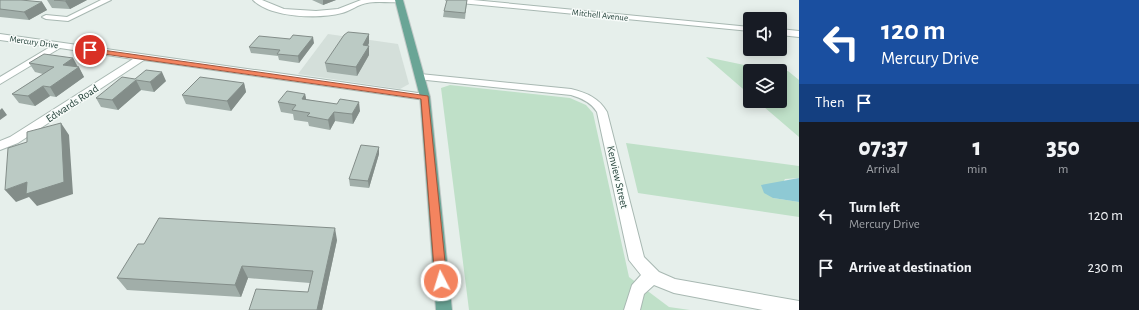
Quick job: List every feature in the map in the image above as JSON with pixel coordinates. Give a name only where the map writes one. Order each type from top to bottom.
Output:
[{"type":"main road","points":[[398,0],[425,97],[444,310]]},
{"type":"street","points":[[46,17],[68,19],[107,0]]},
{"type":"street","points":[[257,0],[263,5],[290,12],[310,14],[334,12],[367,0],[398,0]]},
{"type":"street","name":"Mitchell Avenue","points":[[450,0],[743,28]]},
{"type":"street","points":[[787,33],[799,34]]},
{"type":"street","name":"Mercury Drive","points":[[0,37],[425,97]]},
{"type":"street","points":[[0,81],[59,45]]},
{"type":"street","name":"Edwards Road","points":[[0,146],[14,140],[142,57]]},
{"type":"street","name":"Kenview Street","points":[[420,77],[571,92],[580,94],[595,103],[602,112],[637,260],[653,277],[674,286],[799,309]]},
{"type":"street","points":[[632,310],[637,289],[643,282],[653,277]]},
{"type":"shaded area","points":[[328,34],[398,44],[409,84],[400,89],[298,74]]},
{"type":"green space","points":[[706,57],[743,65],[743,89]]},
{"type":"green space","points":[[787,71],[799,80],[799,137],[765,108],[787,108]]},
{"type":"green space","points":[[450,85],[570,98],[586,105],[593,113],[629,277],[669,307],[690,310],[469,310],[441,88]]},
{"type":"green space","points":[[626,143],[799,166],[799,178],[785,179],[773,198],[799,202],[799,217],[638,193]]},
{"type":"water","points":[[799,178],[799,202],[773,198],[764,193],[761,185]]},
{"type":"building","points":[[0,0],[42,2],[24,12],[0,9]]},
{"type":"building","points":[[447,0],[467,0],[465,13],[444,11]]},
{"type":"building","points":[[348,32],[369,34],[363,45],[369,46],[356,67],[325,63],[344,35]]},
{"type":"building","points":[[293,35],[313,37],[298,56],[277,54],[280,50],[249,47],[259,36],[290,39]]},
{"type":"building","points":[[44,54],[73,58],[63,65],[79,67],[50,87],[43,86],[28,96],[12,94],[54,67],[29,63]]},
{"type":"building","points":[[146,70],[162,72],[150,82],[136,80],[112,100],[96,98],[122,77],[135,79]]},
{"type":"building","points":[[200,77],[244,83],[227,101],[182,95]]},
{"type":"building","points":[[287,91],[305,94],[302,99],[337,104],[340,99],[359,102],[352,114],[334,112],[328,120],[307,116],[310,113],[292,110],[296,105],[278,102]]},
{"type":"building","points":[[61,123],[64,182],[26,194],[27,182],[5,190],[8,148],[27,142],[27,132]]},
{"type":"building","points":[[361,145],[379,147],[368,181],[349,179]]},
{"type":"building","points":[[159,218],[335,228],[317,310],[249,310],[256,289],[308,292],[313,271],[242,266],[235,285],[117,278],[138,244],[144,244]]},
{"type":"route","points":[[90,50],[425,97],[441,281]]}]
